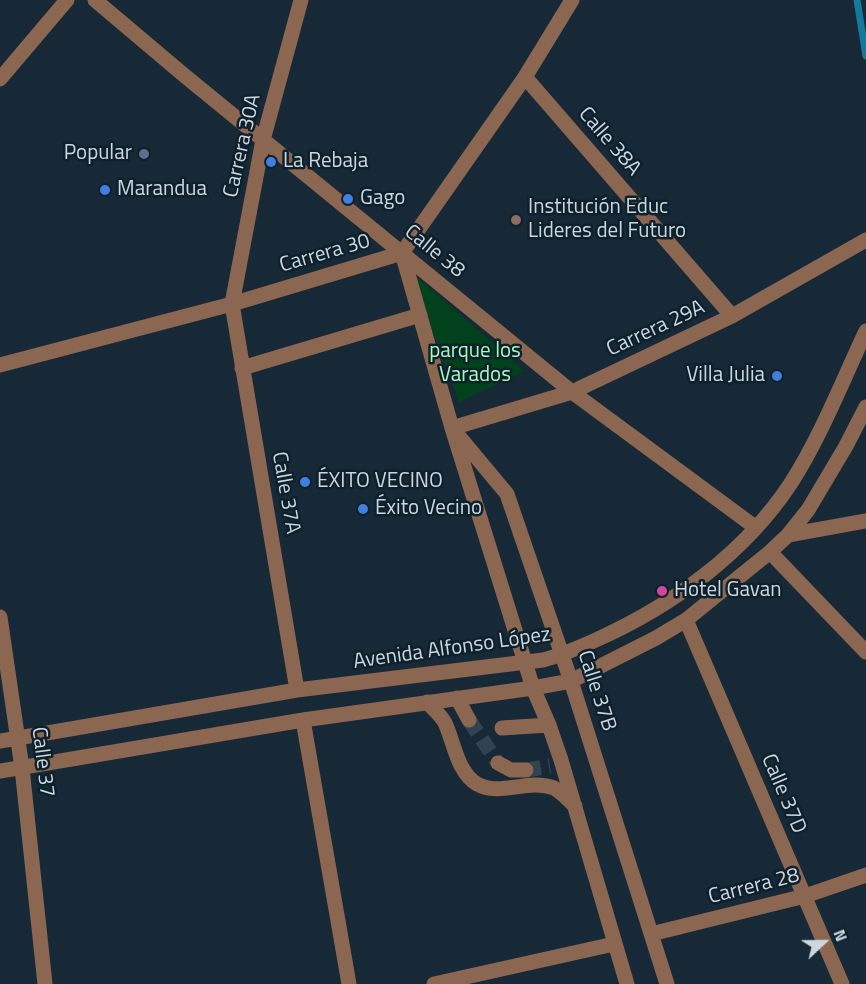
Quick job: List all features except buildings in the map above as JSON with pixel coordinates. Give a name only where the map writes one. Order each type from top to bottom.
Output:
[{"type":"street","points":[[0,79],[68,0]]},
{"type":"street","name":"Calle 38","points":[[95,0],[572,392],[755,527]]},
{"type":"street","name":"Carrera 30A","points":[[232,304],[263,140],[301,0]]},
{"type":"street","name":"Carrera 30","points":[[0,365],[232,304],[402,253],[525,77],[573,0]]},
{"type":"street","name":"Calle 38A","points":[[525,77],[732,316]]},
{"type":"street","name":"Carrera 29A","points":[[452,428],[572,392],[732,316],[866,240]]},
{"type":"street","name":"Calle 37B","points":[[402,253],[452,428],[533,688],[549,726],[557,767],[575,806],[627,984]]},
{"type":"street","name":"Calle 37A","points":[[232,304],[297,690]]},
{"type":"street","points":[[242,368],[420,315]]},
{"type":"street","name":"Avenida Alfonso López","points":[[0,741],[297,690],[525,663],[562,655],[625,627],[676,597],[722,560],[776,503],[803,463],[866,331]]},
{"type":"street","points":[[0,771],[303,720],[571,681],[686,620],[770,552],[788,535],[814,501],[866,406]]},
{"type":"street","name":"Calle 37B","points":[[452,428],[507,494],[571,681],[667,984]]},
{"type":"street","points":[[788,535],[866,521]]},
{"type":"street","points":[[770,552],[866,652]]},
{"type":"street","name":"Calle 37","points":[[0,617],[22,768],[45,984]]},
{"type":"street","name":"Calle 37D","points":[[686,620],[842,984]]},
{"type":"street","points":[[457,698],[469,720]]},
{"type":"street","points":[[427,702],[443,720],[467,776],[477,784],[489,788],[543,786],[555,789],[575,806]]},
{"type":"street","points":[[303,720],[349,984]]},
{"type":"street","points":[[502,728],[549,726]]},
{"type":"street","points":[[498,763],[511,770],[526,770]]},
{"type":"street","name":"Carrera 28","points":[[651,934],[805,896],[866,875]]},
{"type":"street","points":[[434,984],[614,944]]},
{"type":"green space","name":"parque los Varados","points":[[410,271],[525,371],[459,402]]},
{"type":"waterway","points":[[857,0],[866,56]]},
{"type":"tunnel","points":[[469,720],[498,763]]},
{"type":"tunnel","points":[[526,770],[550,766]]},
{"type":"place","name":"Popular","points":[[144,154]]},
{"type":"place","name":"La Rebaja","points":[[271,162]]},
{"type":"place","name":"Marandua","points":[[105,190]]},
{"type":"place","name":"Gago","points":[[348,199]]},
{"type":"place","name":"Institución Educ Lideres del Futuro","points":[[516,220]]},
{"type":"place","name":"Villa Julia","points":[[777,376]]},
{"type":"place","name":"ÉXITO VECINO","points":[[305,482]]},
{"type":"place","name":"Éxito Vecino","points":[[363,509]]},
{"type":"place","name":"Hotel Gavan","points":[[662,591]]}]
